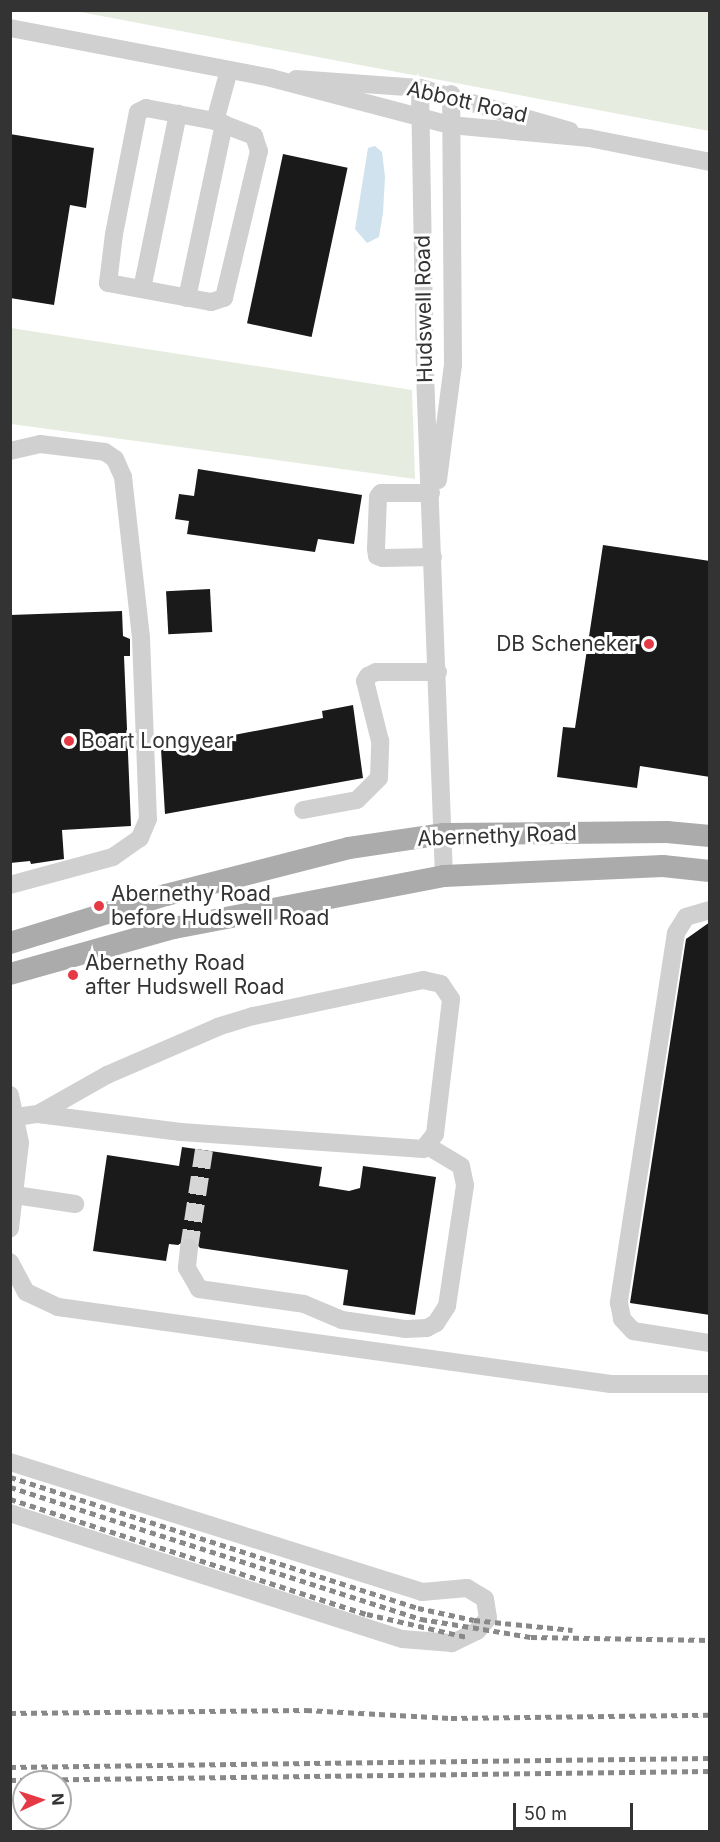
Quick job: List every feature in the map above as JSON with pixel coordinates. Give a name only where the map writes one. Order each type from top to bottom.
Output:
[{"type":"main road","name":"Abernethy Road","points":[[10,943],[166,895],[326,854],[444,834],[668,832],[710,836]]},
{"type":"main road","name":"Abernethy Road","points":[[10,974],[174,928],[444,876],[663,866],[710,871]]},
{"type":"street","name":"Abbott Road","points":[[10,28],[270,78],[450,125],[589,138],[710,162]]},
{"type":"street","points":[[187,298],[229,70]]},
{"type":"street","name":"Abbott Road","points":[[270,78],[420,88],[451,94],[538,119],[589,138]]},
{"type":"street","name":"Hudswell Road","points":[[420,88],[430,493],[444,876]]},
{"type":"street","name":"Hudswell Road","points":[[432,530],[453,364],[451,94]]},
{"type":"street","points":[[146,108],[177,114],[219,123],[254,136],[259,151],[228,291],[224,298],[211,302],[108,283],[114,234],[138,112],[146,108]]},
{"type":"street","points":[[142,289],[177,114]]},
{"type":"street","points":[[10,451],[40,444],[105,452],[115,459],[123,477],[138,611],[148,819],[140,838],[113,857],[10,885]]},
{"type":"street","points":[[430,493],[381,493],[378,497],[376,549],[377,556],[382,558],[433,557]]},
{"type":"street","points":[[303,810],[357,800],[379,778],[380,741],[365,681],[368,676],[376,672],[438,672]]},
{"type":"street","points":[[710,910],[686,918],[676,933],[619,1303],[622,1319],[633,1331],[710,1343]]},
{"type":"street","points":[[16,1117],[38,1114],[205,1141],[416,1151],[428,1146],[435,1134],[451,1010],[447,990],[434,981],[423,980],[301,1005],[218,1027],[107,1075],[38,1114]]},
{"type":"street","points":[[10,1095],[20,1143],[10,1228]]},
{"type":"street","points":[[189,1248],[187,1268],[199,1289],[304,1304],[342,1320],[406,1329],[427,1328],[442,1316],[449,1299],[465,1185],[461,1166],[428,1146]]},
{"type":"street","points":[[15,1195],[75,1204]]},
{"type":"street","points":[[10,1262],[15,1286],[39,1300],[58,1307],[611,1384],[710,1384]]},
{"type":"street","points":[[10,1462],[422,1592],[467,1588],[485,1599],[488,1618],[473,1634],[452,1643],[402,1639],[10,1513]]},
{"type":"shaded area","points":[[75,11],[709,11],[709,131]]},
{"type":"shaded area","points":[[11,328],[412,390],[415,479],[11,424]]},
{"type":"water","points":[[375,146],[382,152],[385,177],[383,213],[379,237],[367,243],[355,229],[368,148]]},
{"type":"building","points":[[10,134],[94,148],[86,208],[70,205],[54,305],[10,298]]},
{"type":"building","points":[[283,154],[348,168],[312,337],[247,323]]},
{"type":"building","points":[[198,469],[362,495],[354,544],[318,539],[315,552],[187,534],[189,521],[175,519],[179,494],[194,496]]},
{"type":"building","name":"DB Scheneker","points":[[603,545],[710,561],[710,777],[640,766],[637,788],[557,777],[563,727],[575,728]]},
{"type":"building","points":[[210,589],[212,632],[168,634],[166,591]]},
{"type":"building","name":"Boart Longyear","points":[[122,611],[123,636],[130,639],[130,656],[124,656],[131,826],[62,830],[64,859],[31,864],[30,861],[10,863],[10,615]]},
{"type":"building","points":[[353,705],[363,778],[165,814],[161,749],[323,718],[322,711]]},
{"type":"building","points":[[710,922],[710,1315],[630,1303],[686,939]]},
{"type":"building","points":[[182,1147],[322,1167],[319,1186],[349,1191],[360,1188],[363,1166],[436,1177],[415,1315],[343,1305],[348,1270],[200,1248],[191,1237],[178,1245],[169,1244],[166,1261],[93,1251],[107,1155],[179,1166]]},
{"type":"tunnel","points":[[189,1248],[204,1150]]},
{"type":"railway","points":[[10,1477],[418,1608],[474,1620],[572,1630]]},
{"type":"railway","points":[[10,1487],[421,1619],[531,1637],[710,1640]]},
{"type":"railway","points":[[10,1499],[367,1614],[467,1637]]},
{"type":"railway","points":[[10,1713],[306,1710],[451,1718],[710,1715]]},
{"type":"railway","points":[[10,1767],[710,1758]]},
{"type":"railway","points":[[10,1780],[710,1771]]},
{"type":"place","name":"DB Scheneker","points":[[649,644]]},
{"type":"place","name":"Boart Longyear","points":[[69,741]]},
{"type":"place","name":"Abernethy Road before Hudswell Road","points":[[99,906]]},
{"type":"place","name":"Abernethy Road after Hudswell Road","points":[[73,975]]}]
